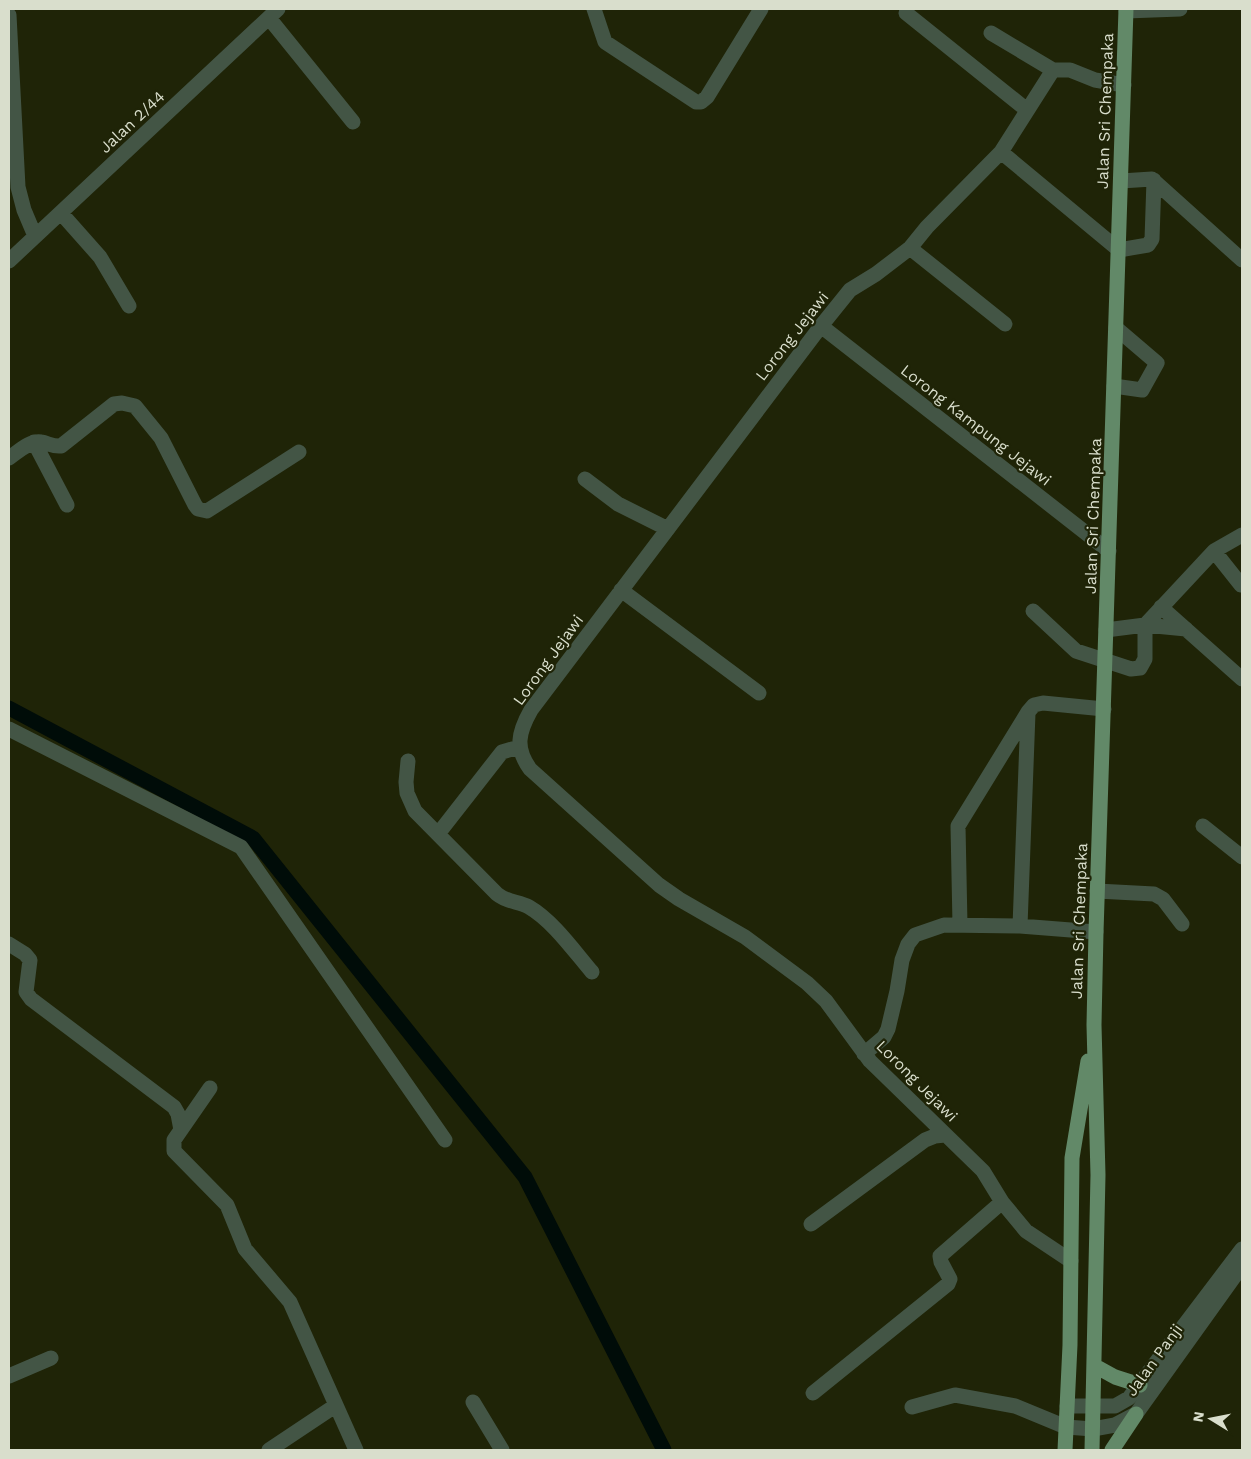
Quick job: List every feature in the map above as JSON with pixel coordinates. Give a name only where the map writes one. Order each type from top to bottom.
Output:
[{"type":"main road","name":"Jalan Sri Chempaka","points":[[1094,1025],[1126,10]]},
{"type":"main road","points":[[1065,1450],[1072,1158],[1094,1025]]},
{"type":"main road","points":[[1092,1450],[1098,1175],[1094,1025]]},
{"type":"main road","points":[[1095,1366],[1115,1377],[1140,1385]]},
{"type":"main road","points":[[1112,1450],[1136,1414]]},
{"type":"street","points":[[594,9],[605,42],[696,102],[707,97],[761,9]]},
{"type":"street","points":[[1126,10],[1180,9]]},
{"type":"street","points":[[274,13],[352,122]]},
{"type":"street","name":"Jalan 2/44","points":[[9,261],[274,13]]},
{"type":"street","points":[[906,13],[1027,110]]},
{"type":"street","points":[[9,15],[18,187],[24,210],[35,236]]},
{"type":"street","points":[[991,33],[1053,70],[1070,70],[1095,80],[1124,85]]},
{"type":"street","name":"Lorong Jejawi","points":[[1053,70],[1001,152],[926,227],[910,248],[876,274],[850,290],[821,326],[531,710],[520,734],[519,747],[522,757],[530,770],[659,885],[679,899],[745,937],[808,983],[826,1001],[864,1054],[982,1171],[1002,1202],[1026,1231],[1071,1261]]},
{"type":"street","points":[[1001,152],[1118,250],[1148,245],[1152,239],[1154,180]]},
{"type":"street","points":[[1121,180],[1146,178],[1154,180],[1242,260]]},
{"type":"street","points":[[60,213],[100,257],[129,306]]},
{"type":"street","points":[[910,248],[1005,324]]},
{"type":"street","name":"Lorong Kampung Jejawi","points":[[821,326],[1109,551]]},
{"type":"street","points":[[1114,386],[1142,390],[1157,363],[1116,328]]},
{"type":"street","points":[[9,458],[34,442],[44,442],[50,446],[61,446],[114,404],[128,403],[138,408],[161,438],[195,506],[206,511],[298,452]]},
{"type":"street","points":[[34,442],[67,505]]},
{"type":"street","points":[[585,479],[618,504],[668,529]]},
{"type":"street","points":[[1033,611],[1076,651],[1131,670],[1140,668],[1145,659],[1145,625],[1214,551],[1242,535]]},
{"type":"street","points":[[1214,551],[1241,585]]},
{"type":"street","points":[[621,590],[759,693]]},
{"type":"street","points":[[1161,606],[1242,679]]},
{"type":"street","points":[[1106,630],[1145,625],[1186,629]]},
{"type":"street","points":[[960,925],[958,826],[1028,712],[1034,705],[1043,703],[1104,709]]},
{"type":"street","points":[[1020,926],[1028,712]]},
{"type":"street","points":[[9,729],[241,847],[445,1140]]},
{"type":"street","points":[[438,834],[502,752],[519,747]]},
{"type":"street","points":[[408,761],[406,793],[415,811],[497,894],[508,901],[530,907],[548,922],[592,972]]},
{"type":"street","points":[[1203,826],[1242,857]]},
{"type":"street","points":[[1097,891],[1154,894],[1163,899],[1182,924]]},
{"type":"street","points":[[864,1054],[884,1037],[888,1028],[902,960],[908,944],[915,934],[940,925],[1020,926],[1096,932]]},
{"type":"street","points":[[9,944],[25,954],[30,960],[26,992],[30,999],[174,1107],[178,1114],[181,1130]]},
{"type":"street","points":[[210,1088],[181,1130],[173,1144],[174,1151],[228,1205],[245,1249],[290,1302],[356,1450]]},
{"type":"street","points":[[811,1224],[925,1140],[945,1134]]},
{"type":"street","points":[[813,1393],[948,1284],[950,1279],[940,1256],[1002,1202]]},
{"type":"street","points":[[1067,1406],[1115,1406],[1129,1398],[1242,1249]]},
{"type":"street","name":"Jalan Panji","points":[[912,1407],[955,1394],[1015,1406],[1066,1427],[1093,1429],[1115,1425],[1136,1414],[1242,1266]]},
{"type":"street","points":[[9,1376],[51,1358]]},
{"type":"street","points":[[473,1402],[502,1450]]},
{"type":"street","points":[[269,1450],[335,1406]]},
{"type":"waterway","points":[[9,708],[253,838],[525,1177],[664,1450]]}]
